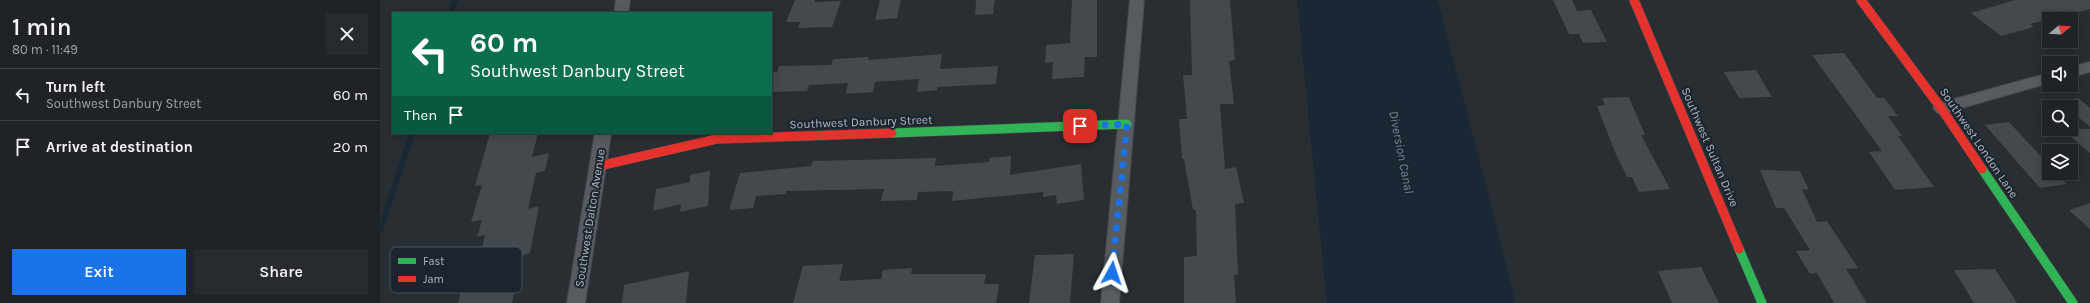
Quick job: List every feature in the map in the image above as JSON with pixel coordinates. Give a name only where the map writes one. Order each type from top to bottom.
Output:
[{"type":"street","points":[[621,12],[623,0]]},
{"type":"street","points":[[1110,303],[1137,0]]},
{"type":"street","name":"Southwest Sultan Drive","points":[[1634,0],[1762,303]]},
{"type":"street","name":"Southwest London Lane","points":[[1861,0],[1941,108],[2073,303]]},
{"type":"street","points":[[2078,70],[2090,67]]},
{"type":"street","points":[[1941,108],[2042,80]]},
{"type":"street","name":"Southwest Danbury Street","points":[[599,166],[717,139],[1127,124]]},
{"type":"street","name":"Southwest Dalton Avenue","points":[[576,303],[603,134]]},
{"type":"water","name":"Diversion Canal","points":[[1297,0],[1438,0],[1516,303],[1327,303]]},
{"type":"building","points":[[795,0],[815,0],[815,2],[841,1],[832,27],[798,28],[800,22],[786,22]]},
{"type":"building","points":[[880,0],[901,0],[897,18],[875,20]]},
{"type":"building","points":[[976,0],[995,0],[993,14],[975,15]]},
{"type":"building","points":[[1072,0],[1097,0],[1097,57],[1085,57],[1084,77],[1052,79],[1053,62],[1045,63],[1046,45],[1070,43]]},
{"type":"building","points":[[1190,0],[1230,0],[1235,60],[1229,61],[1234,104],[1220,104],[1225,169],[1236,167],[1244,203],[1235,204],[1238,275],[1234,275],[1236,303],[1184,303],[1184,257],[1197,256],[1196,210],[1193,210],[1184,159],[1182,159],[1179,119],[1187,119],[1183,75],[1192,75]]},
{"type":"building","points":[[1553,0],[1572,0],[1577,11],[1591,10],[1607,42],[1583,43],[1579,34],[1569,34]]},
{"type":"building","points":[[2015,0],[2090,0],[2090,9],[2078,12],[2042,12],[2042,21],[2030,24],[2034,27],[2001,36],[1971,13]]},
{"type":"building","points":[[1844,53],[1877,98],[1884,98],[1898,116],[1888,116],[1902,136],[1898,136],[1934,187],[1895,190],[1869,152],[1882,151],[1812,55]]},
{"type":"building","points":[[942,54],[940,69],[998,66],[996,84],[937,87],[937,90],[917,92],[919,79],[875,82],[873,92],[846,94],[848,83],[809,85],[807,91],[772,92],[772,72],[777,72],[779,66],[831,65],[833,59],[869,57],[868,60]]},
{"type":"building","points":[[1756,70],[1772,97],[1739,98],[1724,72]]},
{"type":"building","points":[[1629,97],[1645,135],[1641,135],[1670,189],[1639,192],[1632,177],[1627,177],[1615,152],[1597,106],[1605,105],[1602,98]]},
{"type":"building","points":[[2078,98],[2090,108],[2090,127],[2078,117],[2078,100],[2071,100]]},
{"type":"building","points":[[2009,122],[2042,157],[2042,180],[2063,180],[2067,184],[2040,188],[1985,125]]},
{"type":"building","points":[[2078,129],[2090,129],[2090,153],[2070,136],[2078,136]]},
{"type":"building","points":[[490,134],[538,134],[532,157],[549,153],[545,171],[536,173],[528,209],[539,206],[530,253],[522,256],[522,247],[482,247],[485,235],[477,237],[482,220],[471,222],[482,185],[475,186]]},
{"type":"building","points":[[1011,156],[1010,175],[1081,164],[1084,200],[1057,204],[1056,195],[1043,197],[1043,192],[952,201],[953,191],[918,192],[917,200],[881,201],[884,189],[786,191],[786,194],[756,196],[753,208],[729,210],[740,173],[811,166],[813,161],[936,158],[935,166],[989,162],[989,158]]},
{"type":"building","points":[[1760,170],[1800,171],[1809,190],[1802,189],[1817,222],[1827,221],[1858,268],[1846,269],[1867,303],[1834,303],[1817,273],[1810,274],[1796,251],[1810,250],[1784,208],[1776,208]]},
{"type":"building","points":[[710,171],[708,206],[680,212],[681,204],[653,211],[656,189],[690,182],[690,175]]},
{"type":"building","points":[[2090,203],[2090,229],[2069,210]]},
{"type":"building","points":[[1074,254],[1070,303],[1029,303],[1035,255]]},
{"type":"building","points":[[843,264],[839,281],[881,279],[883,270],[912,268],[911,274],[986,274],[984,284],[999,284],[996,303],[793,303],[803,266]]},
{"type":"building","points":[[1701,267],[1719,303],[1672,303],[1658,271]]},
{"type":"building","points":[[1995,269],[2017,303],[1974,303],[1954,270]]},
{"type":"building","points":[[689,271],[686,303],[622,303],[624,285]]},
{"type":"building","points":[[460,293],[514,293],[512,303],[458,303]]},
{"type":"waterway","points":[[451,12],[455,0]]},
{"type":"waterway","points":[[380,231],[412,134]]},
{"type":"traffic: fast","points":[[892,133],[1127,124]]},
{"type":"traffic: fast","points":[[1982,169],[2073,303]]},
{"type":"traffic: fast","points":[[1739,249],[1762,303]]},
{"type":"traffic: jam","points":[[1634,0],[1739,249]]},
{"type":"traffic: jam","points":[[1861,0],[1941,108],[1982,169]]},
{"type":"traffic: jam","points":[[599,166],[717,139],[892,133]]},
{"type":"route","points":[[1080,126],[1127,124],[1112,273]]}]
